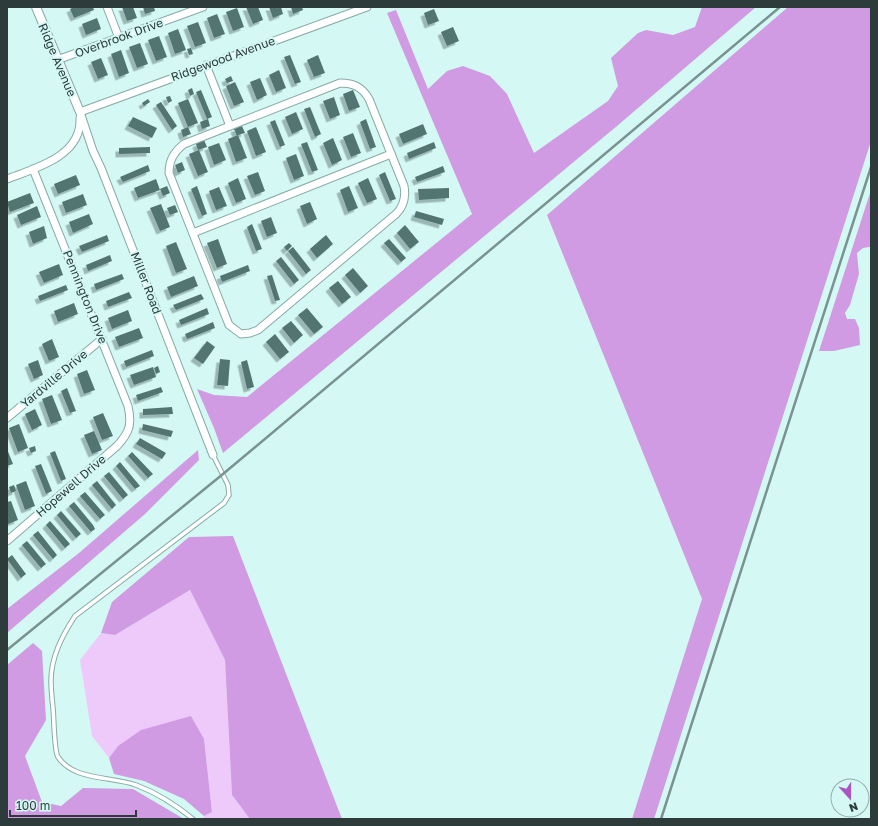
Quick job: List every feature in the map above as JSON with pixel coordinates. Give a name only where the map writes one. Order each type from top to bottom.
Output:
[{"type":"street","name":"Ridge Avenue","points":[[36,7],[80,112]]},
{"type":"street","points":[[107,7],[119,38]]},
{"type":"street","name":"Overbrook Drive","points":[[57,60],[204,7]]},
{"type":"street","name":"Ridgewood Avenue","points":[[80,112],[367,7]]},
{"type":"street","points":[[206,65],[230,126]]},
{"type":"street","points":[[348,83],[361,88],[366,93],[392,154],[404,186],[404,202],[401,209],[258,330],[241,338],[229,325],[169,173],[171,158],[177,149],[184,144],[334,84],[348,83]]},
{"type":"street","points":[[7,180],[65,153],[72,146],[79,133],[80,112]]},
{"type":"street","name":"Miller Road","points":[[80,112],[93,151],[213,455]]},
{"type":"street","points":[[164,154],[171,158]]},
{"type":"street","points":[[193,233],[392,154]]},
{"type":"street","name":"Pennington Drive","points":[[33,169],[128,406],[130,427]]},
{"type":"street","name":"Yardville Drive","points":[[7,418],[102,339]]},
{"type":"street","name":"Hopewell Drive","points":[[7,541],[117,446],[125,437],[130,427]]},
{"type":"lane","points":[[193,819],[181,809],[134,784],[82,774],[66,765],[57,756],[51,680],[55,655],[74,616],[224,503],[229,495],[228,485],[213,455]]},
{"type":"shaded area","points":[[702,7],[756,7],[617,126],[223,453],[197,389],[214,395],[247,397],[472,214],[387,13],[396,10],[428,89],[447,71],[463,66],[490,76],[507,94],[534,153],[608,101],[618,86],[611,58],[638,33],[646,30],[673,35],[695,27]]},
{"type":"shaded area","points":[[788,7],[871,7],[871,141],[654,819],[632,819],[702,599],[547,215]]},
{"type":"shaded area","points":[[871,190],[871,247],[863,248],[857,253],[859,274],[850,305],[845,313],[847,319],[855,319],[859,328],[860,345],[834,351],[819,351]]},
{"type":"shaded area","points":[[198,450],[199,460],[145,514],[7,633],[7,609],[79,553]]},
{"type":"shaded area","points":[[233,536],[342,819],[250,819],[232,795],[225,660],[190,590],[115,635],[101,633],[112,602],[189,537]]},
{"type":"shaded area","points":[[190,590],[225,660],[232,795],[250,819],[203,819],[204,816],[212,812],[204,739],[191,716],[118,746],[109,758],[92,736],[80,660],[101,633],[115,635]]},
{"type":"shaded area","points":[[33,643],[42,651],[46,720],[25,756],[42,802],[61,806],[83,788],[133,789],[184,819],[7,819],[7,665]]},
{"type":"shaded area","points":[[191,716],[204,739],[212,812],[204,816],[184,799],[144,781],[114,774],[109,758],[118,746],[141,730]]},
{"type":"building","points":[[74,7],[93,7],[94,10],[74,18],[70,9]]},
{"type":"building","points":[[122,7],[133,7],[137,18],[127,21]]},
{"type":"building","points":[[143,7],[154,7],[155,11],[145,14]]},
{"type":"building","points":[[246,7],[258,7],[263,20],[253,24]]},
{"type":"building","points":[[269,7],[281,7],[283,14],[273,18]]},
{"type":"building","points":[[291,7],[302,7],[303,10],[293,14]]},
{"type":"building","points":[[237,8],[244,27],[233,31],[226,12]]},
{"type":"building","points":[[434,9],[439,21],[428,25],[424,13]]},
{"type":"building","points":[[217,14],[225,34],[214,38],[207,18]]},
{"type":"building","points":[[97,18],[101,29],[86,35],[82,24]]},
{"type":"building","points":[[198,22],[206,43],[195,47],[187,26]]},
{"type":"building","points":[[453,27],[459,41],[447,46],[441,32]]},
{"type":"building","points":[[178,29],[186,50],[175,54],[168,33]]},
{"type":"building","points":[[159,36],[167,57],[156,61],[148,40]]},
{"type":"building","points":[[140,43],[148,64],[137,68],[129,47]]},
{"type":"building","points":[[191,48],[193,54],[189,55],[187,49]]},
{"type":"building","points":[[121,50],[129,73],[119,77],[111,54]]},
{"type":"building","points":[[290,55],[301,82],[295,84],[284,57]]},
{"type":"building","points":[[318,55],[325,73],[314,77],[307,60]]},
{"type":"building","points":[[101,58],[108,75],[98,79],[91,62]]},
{"type":"building","points":[[279,70],[286,88],[276,92],[269,75]]},
{"type":"building","points":[[231,76],[233,81],[227,83],[225,79]]},
{"type":"building","points":[[260,78],[267,95],[257,100],[250,82]]},
{"type":"building","points":[[235,82],[244,102],[234,106],[226,86]]},
{"type":"building","points":[[192,88],[194,94],[190,96],[188,90]]},
{"type":"building","points":[[201,90],[212,117],[207,119],[196,92]]},
{"type":"building","points":[[353,90],[360,107],[349,111],[343,94]]},
{"type":"building","points":[[170,96],[172,101],[168,103],[166,97]]},
{"type":"building","points":[[334,97],[340,115],[330,119],[323,101]]},
{"type":"building","points":[[148,99],[150,102],[144,106],[142,103]]},
{"type":"building","points":[[188,99],[198,123],[188,127],[178,103]]},
{"type":"building","points":[[161,102],[177,126],[172,130],[156,105]]},
{"type":"building","points":[[310,107],[321,134],[315,137],[304,109]]},
{"type":"building","points":[[296,112],[303,129],[292,134],[285,117]]},
{"type":"building","points":[[133,117],[157,128],[152,138],[128,126]]},
{"type":"building","points":[[208,119],[210,126],[202,129],[200,122]]},
{"type":"building","points":[[366,119],[376,147],[370,149],[360,122]]},
{"type":"building","points":[[275,120],[285,145],[280,147],[270,122]]},
{"type":"building","points":[[423,124],[427,134],[403,144],[399,134]]},
{"type":"building","points":[[242,126],[245,133],[238,135],[247,158],[236,162],[228,139],[237,135],[234,129]]},
{"type":"building","points":[[188,127],[191,134],[183,137],[181,130]]},
{"type":"building","points":[[256,127],[266,152],[256,156],[247,131]]},
{"type":"building","points":[[353,133],[361,153],[351,157],[343,137]]},
{"type":"building","points":[[333,138],[342,160],[332,165],[323,143]]},
{"type":"building","points":[[204,140],[207,147],[198,150],[196,144]]},
{"type":"building","points":[[307,142],[318,170],[312,172],[301,144]]},
{"type":"building","points":[[434,142],[436,148],[409,159],[407,153]]},
{"type":"building","points":[[219,143],[226,160],[214,165],[208,147]]},
{"type":"building","points":[[150,147],[150,153],[119,154],[119,148]]},
{"type":"building","points":[[199,150],[208,172],[198,176],[189,154]]},
{"type":"building","points":[[296,154],[304,176],[294,180],[286,158]]},
{"type":"building","points":[[182,162],[185,170],[178,173],[175,165]]},
{"type":"building","points":[[148,165],[150,171],[123,182],[120,177]]},
{"type":"building","points":[[443,166],[445,172],[417,182],[415,177]]},
{"type":"building","points":[[258,172],[265,191],[255,195],[247,176]]},
{"type":"building","points":[[385,172],[396,199],[390,201],[379,175]]},
{"type":"building","points":[[76,175],[80,185],[58,194],[54,184]]},
{"type":"building","points":[[238,178],[246,199],[236,203],[228,183]]},
{"type":"building","points":[[368,178],[377,199],[367,203],[358,183]]},
{"type":"building","points":[[156,179],[160,190],[138,198],[134,188]]},
{"type":"building","points":[[167,186],[170,193],[163,196],[160,189]]},
{"type":"building","points":[[197,186],[207,214],[202,216],[191,189]]},
{"type":"building","points":[[349,186],[358,208],[348,212],[340,190]]},
{"type":"building","points":[[219,187],[227,206],[216,210],[209,191]]},
{"type":"building","points":[[449,188],[449,198],[419,200],[418,189]]},
{"type":"building","points":[[30,193],[34,203],[10,212],[7,202]]},
{"type":"building","points":[[83,194],[87,205],[66,213],[62,202]]},
{"type":"building","points":[[310,202],[317,219],[307,224],[300,206]]},
{"type":"building","points":[[161,204],[170,227],[160,231],[150,208]]},
{"type":"building","points":[[175,205],[178,212],[170,215],[167,208]]},
{"type":"building","points":[[37,206],[41,217],[21,225],[17,215]]},
{"type":"building","points":[[416,211],[444,219],[442,225],[414,217]]},
{"type":"building","points":[[89,214],[93,224],[73,233],[69,222]]},
{"type":"building","points":[[271,217],[277,233],[267,237],[261,221]]},
{"type":"building","points":[[252,224],[262,249],[256,251],[247,227]]},
{"type":"building","points":[[405,225],[419,242],[410,249],[397,233]]},
{"type":"building","points":[[44,226],[47,238],[33,244],[29,232]]},
{"type":"building","points":[[107,235],[109,241],[82,252],[79,246]]},
{"type":"building","points":[[326,235],[333,244],[317,258],[310,249]]},
{"type":"building","points":[[218,239],[227,264],[217,268],[207,243]]},
{"type":"building","points":[[389,239],[406,258],[401,262],[384,243]]},
{"type":"building","points":[[176,242],[187,269],[176,273],[166,246]]},
{"type":"building","points":[[289,243],[292,246],[287,251],[284,247]]},
{"type":"building","points":[[293,247],[311,270],[306,274],[288,251]]},
{"type":"building","points":[[110,255],[112,261],[88,271],[86,265]]},
{"type":"building","points":[[281,257],[299,280],[294,284],[276,261]]},
{"type":"building","points":[[59,264],[63,275],[44,283],[39,272]]},
{"type":"building","points":[[248,265],[250,271],[222,282],[220,276]]},
{"type":"building","points":[[353,268],[368,286],[360,293],[345,275]]},
{"type":"building","points":[[122,274],[124,279],[96,290],[94,284]]},
{"type":"building","points":[[272,275],[280,300],[275,301],[267,276]]},
{"type":"building","points":[[194,276],[198,286],[171,297],[167,287]]},
{"type":"building","points":[[338,281],[351,297],[342,304],[329,288]]},
{"type":"building","points":[[66,285],[68,290],[40,301],[38,296]]},
{"type":"building","points":[[129,292],[132,298],[108,307],[106,301]]},
{"type":"building","points":[[201,294],[204,299],[176,310],[173,305]]},
{"type":"building","points":[[74,303],[78,314],[58,322],[54,311]]},
{"type":"building","points":[[207,308],[209,314],[181,325],[179,320]]},
{"type":"building","points":[[307,308],[323,327],[314,334],[298,315]]},
{"type":"building","points":[[128,310],[132,321],[112,329],[108,318]]},
{"type":"building","points":[[291,321],[303,335],[294,343],[282,328]]},
{"type":"building","points":[[213,322],[215,328],[187,339],[185,334]]},
{"type":"building","points":[[139,328],[143,338],[119,347],[115,337]]},
{"type":"building","points":[[275,334],[289,352],[280,359],[266,342]]},
{"type":"building","points":[[52,339],[59,357],[49,361],[42,344]]},
{"type":"building","points":[[207,341],[215,347],[203,364],[194,358]]},
{"type":"building","points":[[152,350],[154,356],[126,367],[124,361]]},
{"type":"building","points":[[220,359],[230,360],[228,386],[217,385]]},
{"type":"building","points":[[38,360],[43,375],[34,379],[28,364]]},
{"type":"building","points":[[247,360],[254,387],[247,389],[241,362]]},
{"type":"building","points":[[158,366],[160,372],[156,374],[154,368]]},
{"type":"building","points":[[153,367],[156,377],[134,385],[130,375]]},
{"type":"building","points":[[87,370],[95,390],[84,394],[77,374]]},
{"type":"building","points":[[161,387],[163,392],[138,401],[136,395]]},
{"type":"building","points":[[67,388],[76,411],[70,413],[61,391]]},
{"type":"building","points":[[52,395],[62,420],[51,424],[42,399]]},
{"type":"building","points":[[172,407],[173,414],[143,415],[143,409]]},
{"type":"building","points":[[35,409],[42,425],[32,430],[25,414]]},
{"type":"building","points":[[103,413],[113,436],[102,440],[93,417]]},
{"type":"building","points":[[19,424],[28,448],[18,452],[9,428]]},
{"type":"building","points":[[143,424],[173,431],[171,437],[142,430]]},
{"type":"building","points":[[94,431],[102,450],[92,454],[84,435]]},
{"type":"building","points":[[140,438],[166,453],[162,459],[136,444]]},
{"type":"building","points":[[35,446],[36,451],[31,453],[29,448]]},
{"type":"building","points":[[7,449],[13,464],[7,466]]},
{"type":"building","points":[[55,451],[66,479],[61,481],[50,453]]},
{"type":"building","points":[[132,452],[153,474],[148,478],[128,456]]},
{"type":"building","points":[[120,462],[140,486],[135,489],[116,466]]},
{"type":"building","points":[[41,464],[52,491],[46,494],[35,466]]},
{"type":"building","points":[[109,472],[128,495],[123,499],[104,476]]},
{"type":"building","points":[[26,481],[35,506],[25,510],[16,485]]},
{"type":"building","points":[[97,481],[116,505],[112,509],[92,485]]},
{"type":"building","points":[[14,485],[16,491],[11,493],[9,487]]},
{"type":"building","points":[[85,492],[105,515],[100,519],[80,496]]},
{"type":"building","points":[[11,501],[18,520],[8,524],[7,502]]},
{"type":"building","points":[[74,502],[93,525],[95,529],[91,532],[69,506]]},
{"type":"building","points":[[61,511],[81,534],[76,538],[57,515]]},
{"type":"building","points":[[50,521],[70,544],[65,548],[46,525]]},
{"type":"building","points":[[38,531],[57,555],[53,559],[33,535]]},
{"type":"building","points":[[27,541],[46,564],[41,568],[22,545]]},
{"type":"building","points":[[12,555],[26,574],[21,578],[7,559]]},
{"type":"railway","points":[[7,650],[223,474],[780,7]]},
{"type":"railway","points":[[661,819],[871,167]]}]
